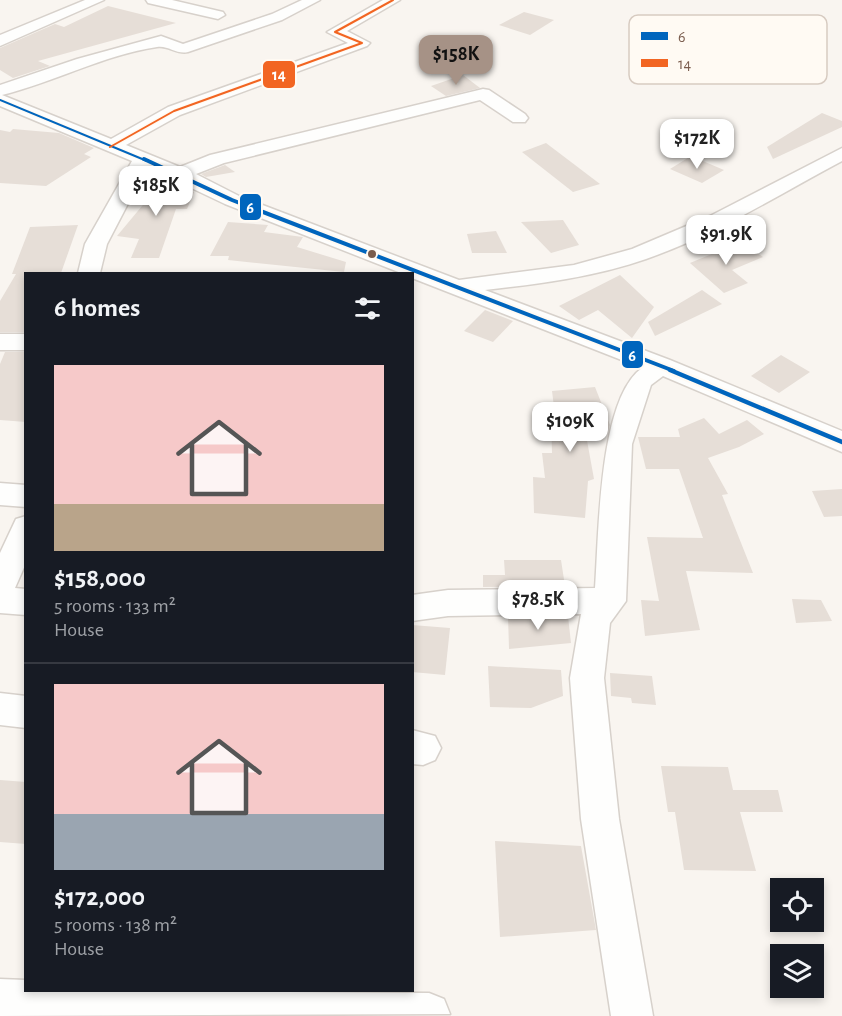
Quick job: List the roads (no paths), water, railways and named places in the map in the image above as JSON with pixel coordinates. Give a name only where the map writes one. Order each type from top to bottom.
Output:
[{"type":"street","points":[[0,41],[97,0]]},
{"type":"street","points":[[153,0],[218,15]]},
{"type":"street","points":[[0,91],[83,62],[161,41],[183,49],[277,17],[313,0]]},
{"type":"street","points":[[110,147],[174,111],[314,63],[362,43],[335,32],[393,0]]},
{"type":"street","points":[[180,174],[216,159],[483,94],[519,118]]},
{"type":"street","points":[[0,100],[180,174],[242,204],[661,366],[842,442]]},
{"type":"street","points":[[458,286],[561,274],[640,254],[710,223],[842,154]]},
{"type":"street","points":[[89,272],[96,244],[142,160]]},
{"type":"street","points":[[0,342],[24,342]]},
{"type":"street","points":[[632,1016],[600,819],[588,688],[595,618],[610,601],[619,444],[640,381],[661,366]]},
{"type":"street","points":[[0,494],[24,496]]},
{"type":"street","points":[[0,587],[24,532]]},
{"type":"street","points":[[0,600],[24,602]]},
{"type":"street","points":[[414,608],[448,603],[610,601]]},
{"type":"street","points":[[0,709],[24,712]]},
{"type":"street","points":[[0,1000],[429,1014]]}]
